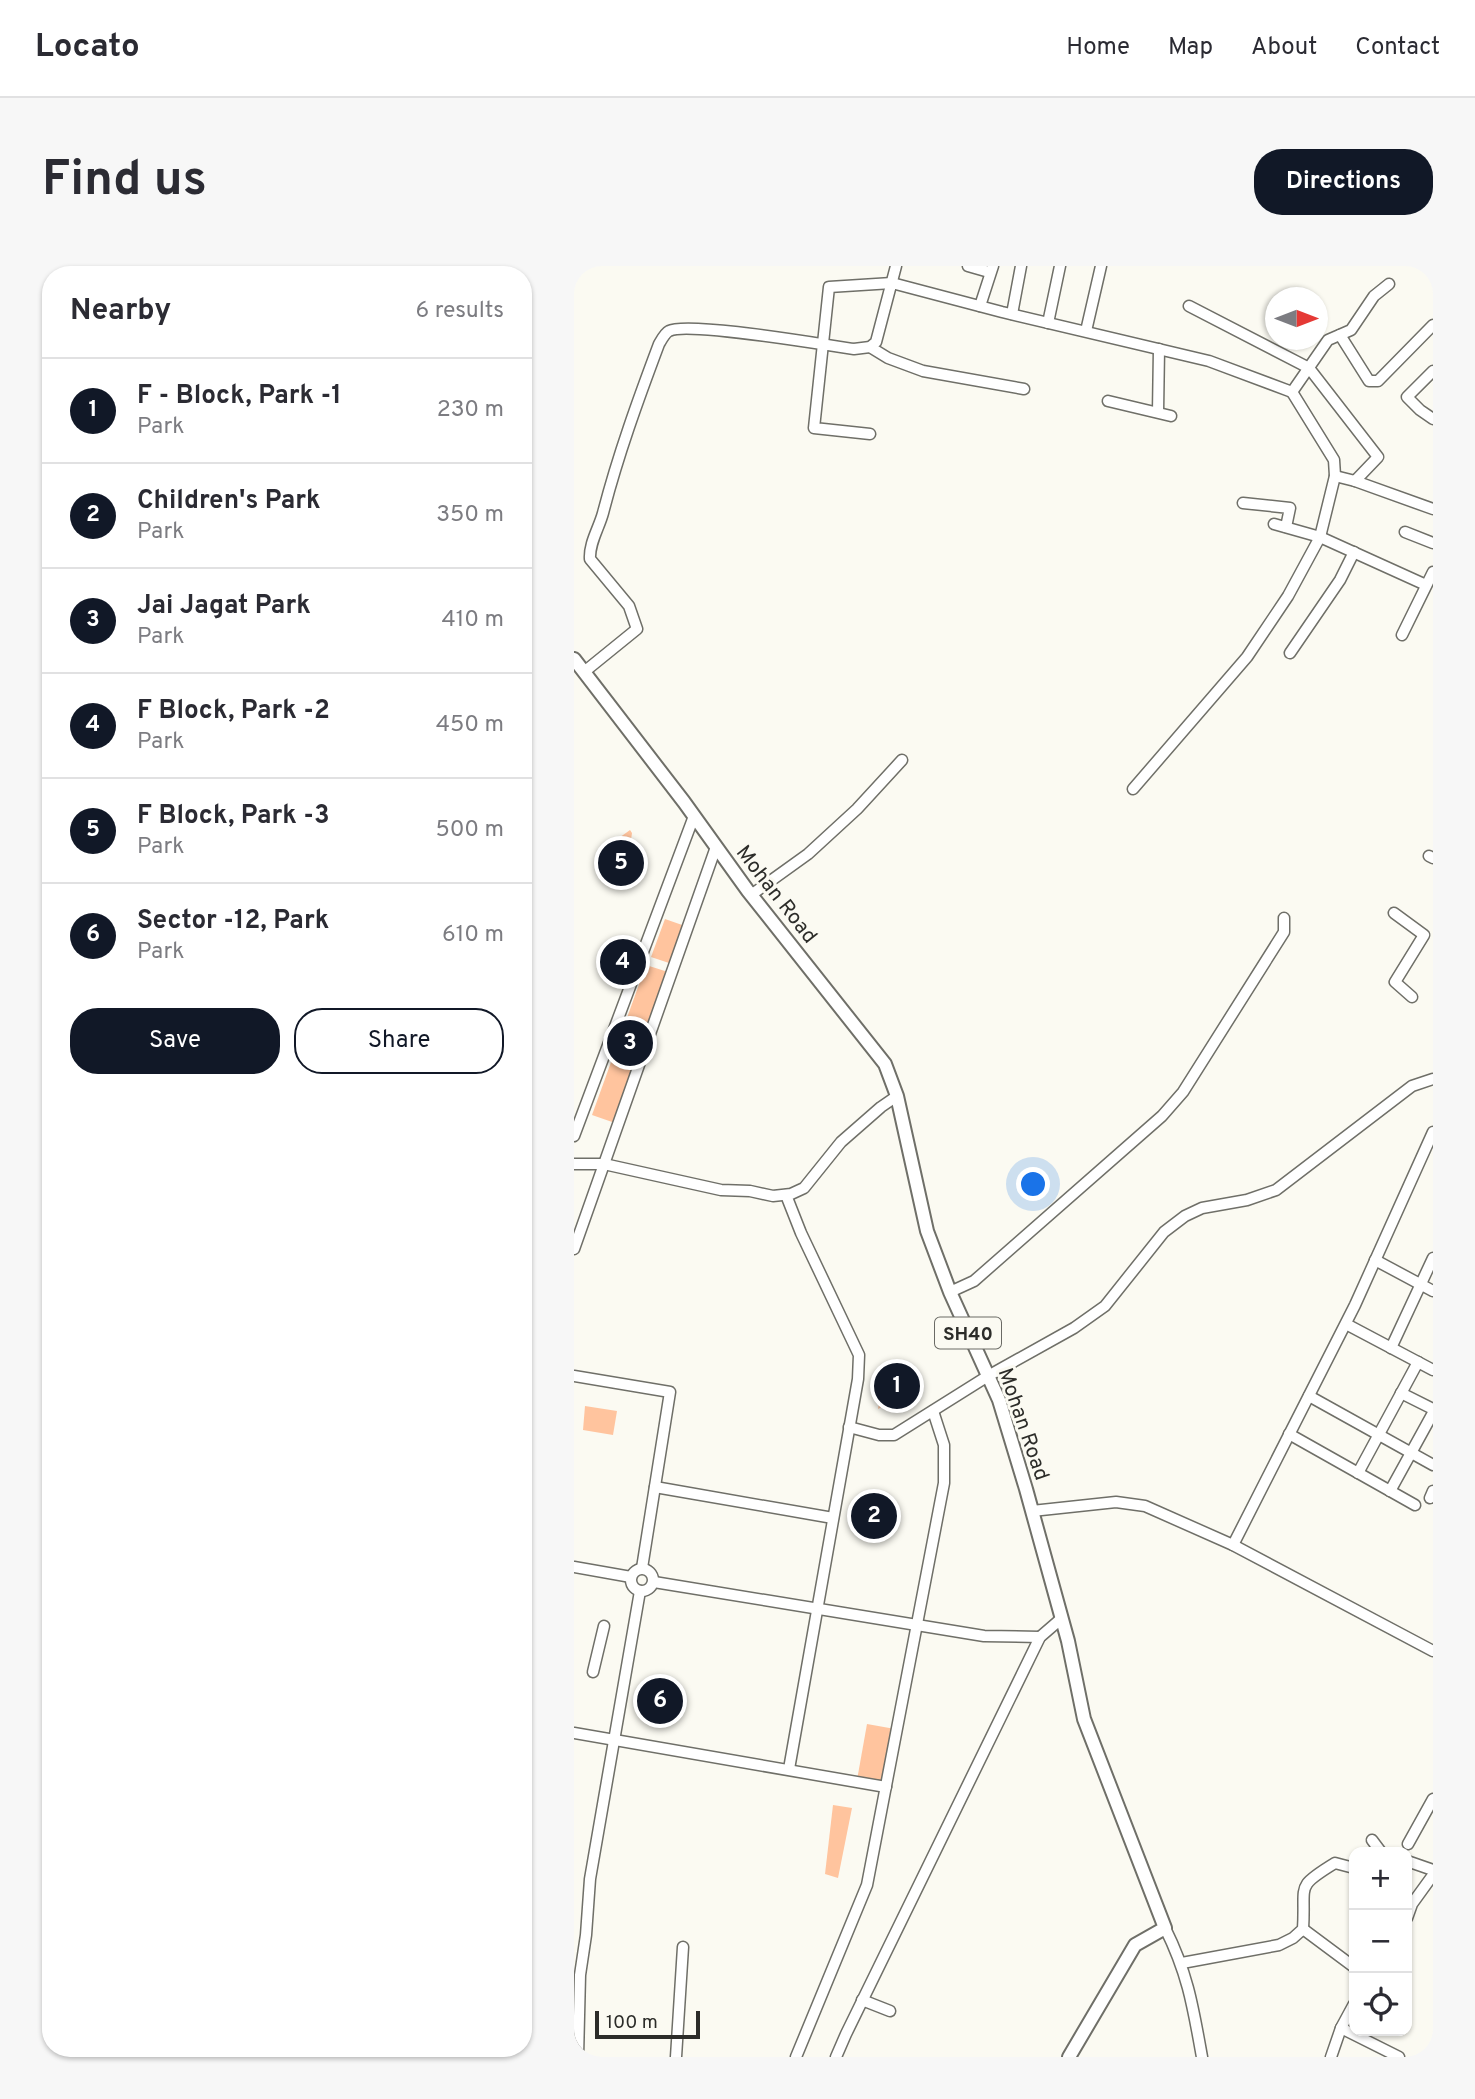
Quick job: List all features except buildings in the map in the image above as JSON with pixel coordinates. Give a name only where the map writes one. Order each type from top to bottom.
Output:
[{"type":"main road","name":"Mohan Road","points":[[574,659],[751,895],[885,1064],[897,1096],[927,1231],[950,1292],[999,1400],[1062,1618],[1084,1720],[1165,1928]]},
{"type":"main road","points":[[1069,2057],[1135,1945],[1165,1928]]},
{"type":"street","points":[[584,672],[637,629],[629,606],[590,559],[589,550],[602,516],[619,451],[659,344],[667,331],[678,328],[722,330],[854,349],[870,347],[876,342],[896,266]]},
{"type":"street","points":[[968,266],[991,269],[981,306]]},
{"type":"street","points":[[1012,314],[1021,266]]},
{"type":"street","points":[[1048,323],[1060,266]]},
{"type":"street","points":[[1086,331],[1101,266]]},
{"type":"street","points":[[870,434],[814,428],[829,287],[892,283],[1209,361],[1292,392],[1332,454],[1335,476],[1320,537],[1288,596],[1242,663],[1133,789]]},
{"type":"street","points":[[1292,392],[1328,340],[1351,330],[1374,296],[1390,284]]},
{"type":"street","points":[[1189,306],[1309,368],[1378,457],[1354,481]]},
{"type":"street","points":[[1339,335],[1369,381],[1378,381],[1433,326]]},
{"type":"street","points":[[870,347],[888,359],[923,371],[1024,388]]},
{"type":"street","points":[[1158,349],[1158,412]]},
{"type":"street","points":[[1433,371],[1407,397],[1433,419]]},
{"type":"street","points":[[1108,401],[1171,416]]},
{"type":"street","points":[[1335,476],[1433,509]]},
{"type":"street","points":[[1243,503],[1290,508],[1286,527]]},
{"type":"street","points":[[1274,524],[1320,537],[1426,585]]},
{"type":"street","points":[[1405,532],[1433,543]]},
{"type":"street","points":[[1290,653],[1340,580],[1354,552]]},
{"type":"street","points":[[1402,635],[1433,572]]},
{"type":"street","points":[[751,895],[808,854],[857,809],[902,760]]},
{"type":"street","points":[[574,1136],[694,816]]},
{"type":"street","points":[[574,1249],[716,847]]},
{"type":"street","points":[[1394,913],[1424,934],[1395,982],[1412,996]]},
{"type":"street","points":[[950,1292],[974,1281],[1162,1116],[1183,1092],[1284,932],[1284,918]]},
{"type":"street","points":[[849,1426],[879,1435],[894,1435],[1105,1306],[1164,1233],[1185,1216],[1202,1208],[1247,1200],[1276,1190],[1412,1086],[1433,1079]]},
{"type":"street","points":[[574,1164],[604,1164],[721,1190],[786,1195],[804,1188],[841,1142],[897,1096]]},
{"type":"street","points":[[1233,1545],[1346,1324],[1433,1132]]},
{"type":"street","points":[[786,1195],[800,1233],[859,1355],[858,1380],[789,1769]]},
{"type":"street","points":[[1391,1348],[1433,1258]]},
{"type":"street","points":[[1375,1260],[1433,1291]]},
{"type":"street","points":[[1346,1324],[1433,1370]]},
{"type":"street","points":[[1358,1473],[1418,1362]]},
{"type":"street","points":[[574,1376],[670,1392],[642,1568]]},
{"type":"street","points":[[1390,1491],[1433,1411],[1401,1393]]},
{"type":"street","points":[[1309,1396],[1433,1465]]},
{"type":"street","points":[[796,2057],[867,1885],[943,1483],[944,1445],[933,1411]]},
{"type":"street","points":[[1289,1434],[1415,1505]]},
{"type":"street","points":[[655,1487],[833,1518]]},
{"type":"street","points":[[1032,1511],[1116,1502],[1145,1506],[1233,1545],[1433,1651]]},
{"type":"street","points":[[574,1567],[631,1577]]},
{"type":"street","points":[[631,1577],[635,1571],[642,1568],[650,1572],[654,1582]]},
{"type":"street","points":[[631,1577],[634,1587],[640,1591]]},
{"type":"street","points":[[654,1582],[984,1636],[1040,1637]]},
{"type":"street","points":[[640,1591],[650,1588],[654,1582]]},
{"type":"street","points":[[578,2057],[580,1975],[590,1879],[640,1591]]},
{"type":"street","points":[[836,2057],[1040,1637],[1062,1618]]},
{"type":"street","points":[[593,1672],[604,1626]]},
{"type":"street","points":[[574,1733],[886,1787]]},
{"type":"street","points":[[1408,1843],[1433,1799]]},
{"type":"street","points":[[1372,1840],[1377,1847]]},
{"type":"street","points":[[1182,1962],[1279,1945],[1293,1938],[1303,1929],[1303,1887],[1308,1880],[1335,1863],[1349,1867]]},
{"type":"street","points":[[1410,1910],[1433,1873],[1412,1863]]},
{"type":"street","points":[[1165,1928],[1182,1962],[1202,2057]]},
{"type":"street","points":[[1303,1929],[1349,1963]]},
{"type":"street","points":[[676,2057],[682,1947]]},
{"type":"street","points":[[862,2000],[890,2011]]},
{"type":"street","points":[[1331,2057],[1349,2013]]},
{"type":"street","points":[[1341,2028],[1399,2057]]},
{"type":"shaded area","points":[[630,830],[632,833],[625,878],[605,848]]},
{"type":"shaded area","points":[[665,919],[685,926],[672,964],[651,957]]},
{"type":"shaded area","points":[[646,965],[668,972],[615,1123],[592,1115]]},
{"type":"shaded area","points":[[891,1365],[914,1390],[878,1409],[885,1369]]},
{"type":"shaded area","points":[[585,1406],[617,1411],[613,1435],[583,1430]]},
{"type":"shaded area","points":[[862,1502],[889,1509],[884,1529],[859,1523]]},
{"type":"shaded area","points":[[867,1724],[895,1729],[885,1785],[857,1780]]},
{"type":"shaded area","points":[[833,1805],[852,1808],[838,1878],[825,1874]]},
{"type":"place","name":"F Block, Park -3","points":[[621,863]]},
{"type":"place","name":"F Block, Park -2","points":[[623,962]]},
{"type":"place","name":"Jai Jagat Park","points":[[630,1043]]},
{"type":"place","name":"F - Block, Park -1","points":[[897,1386]]},
{"type":"place","name":"Children's Park","points":[[874,1516]]},
{"type":"place","name":"Sector -12, Park","points":[[660,1701]]}]
